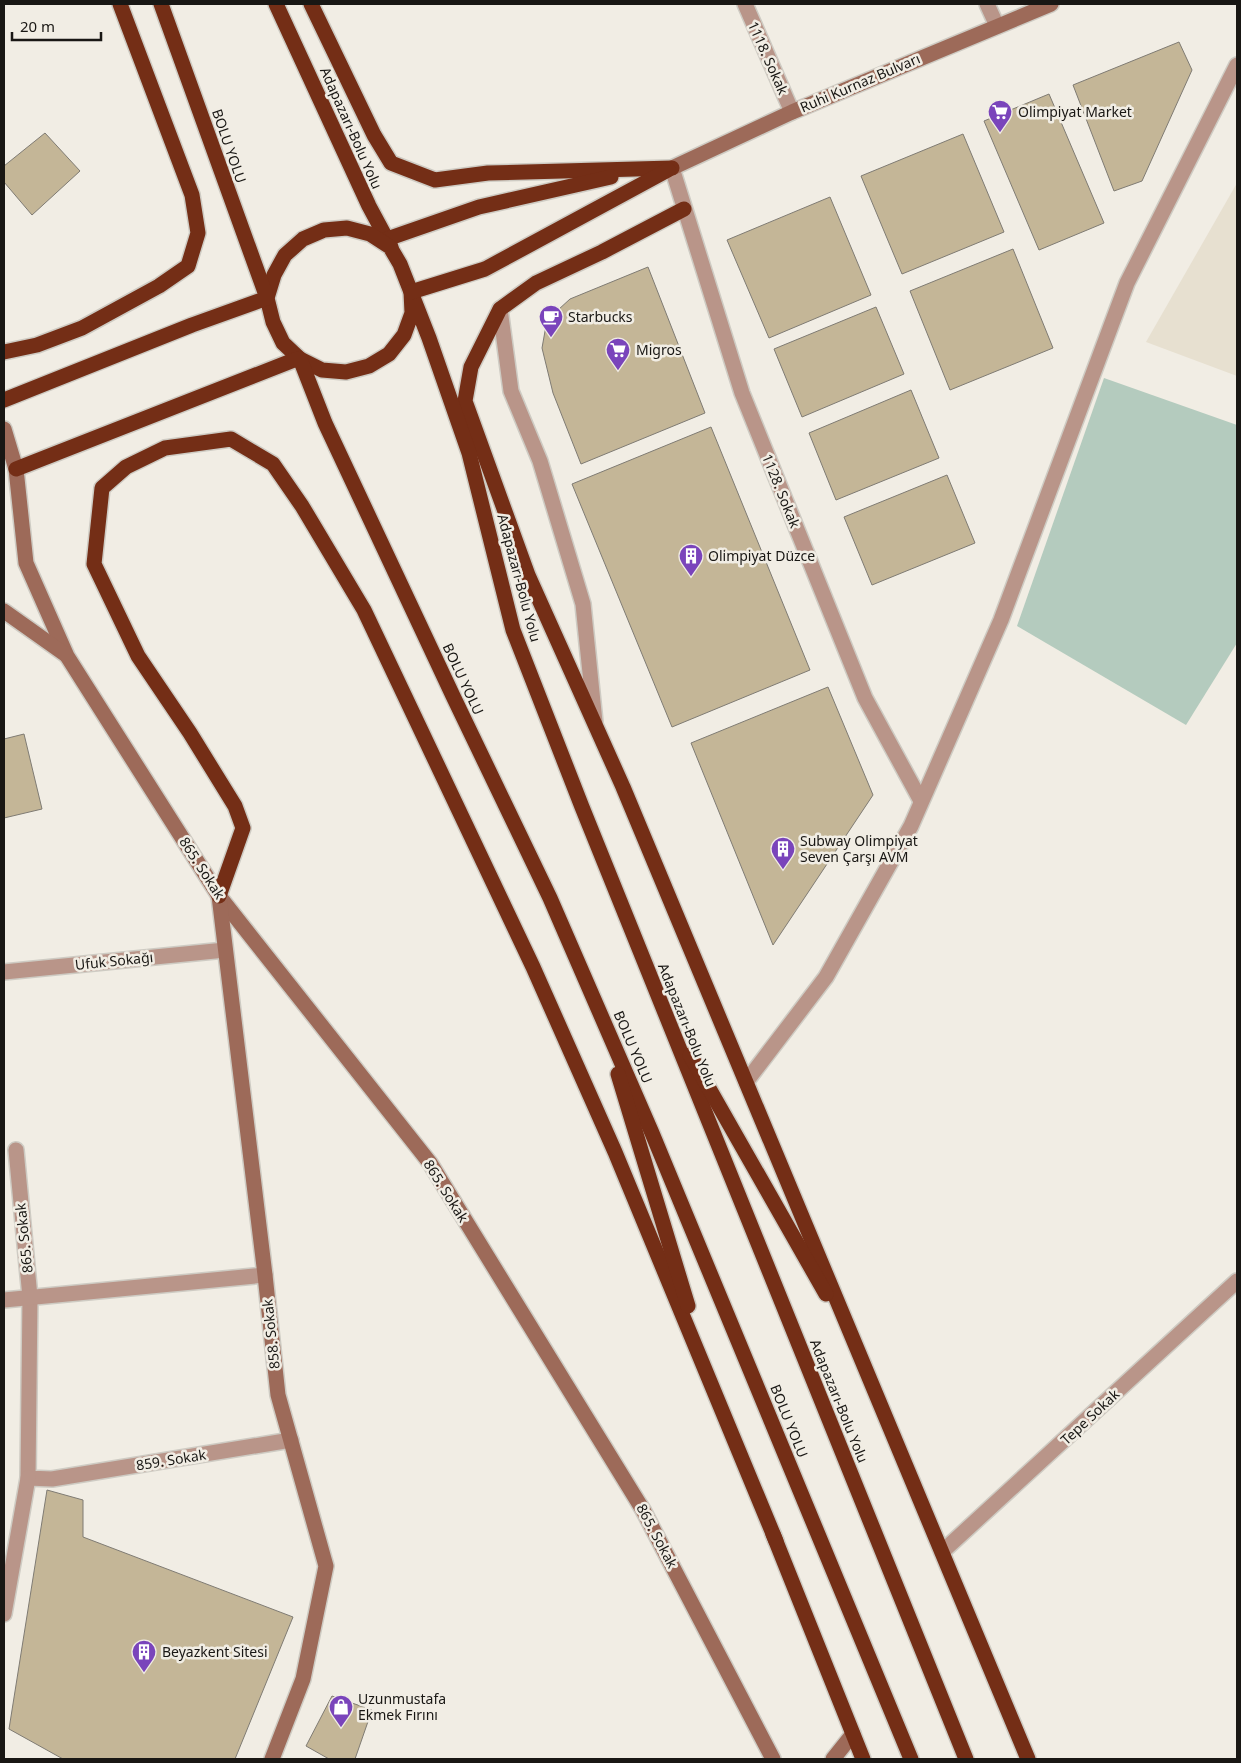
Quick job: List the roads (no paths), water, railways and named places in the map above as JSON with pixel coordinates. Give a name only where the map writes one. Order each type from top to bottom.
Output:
[{"type":"highway","points":[[4,352],[37,345],[82,328],[159,286],[188,266],[198,233],[192,195],[120,4]]},
{"type":"highway","name":"BOLU YOLU","points":[[161,4],[267,298]]},
{"type":"highway","name":"Adapazarı-Bolu Yolu","points":[[276,4],[369,206],[400,264]]},
{"type":"highway","points":[[311,4],[374,135],[391,163],[435,180],[488,173],[672,168]]},
{"type":"highway","points":[[387,239],[479,207],[600,179],[672,168]]},
{"type":"highway","points":[[411,292],[485,269],[672,168]]},
{"type":"highway","points":[[684,209],[602,252],[536,283],[500,309],[471,367],[465,401],[528,575],[627,796],[1028,1759]]},
{"type":"highway","points":[[347,228],[370,234],[390,247],[400,264],[411,292],[412,313],[404,335],[389,354],[369,366],[346,372],[322,370],[300,359],[283,342],[273,322],[267,298],[274,275],[285,255],[303,240],[324,230],[347,228]]},
{"type":"highway","name":"Adapazarı-Bolu Yolu","points":[[411,292],[469,453],[513,630],[661,1003],[966,1759]]},
{"type":"highway","points":[[4,400],[192,325],[267,298]]},
{"type":"highway","points":[[10,472],[300,359]]},
{"type":"highway","name":"BOLU YOLU","points":[[300,359],[316,403],[550,898],[656,1142],[911,1759]]},
{"type":"highway","points":[[219,896],[244,828],[235,806],[190,733],[138,656],[94,564],[102,488],[126,467],[165,448],[231,439],[272,464],[302,506],[364,610],[533,967],[615,1152],[776,1541],[863,1759]]},
{"type":"highway","points":[[661,1003],[858,1352]]},
{"type":"highway","points":[[597,1006],[679,1279],[723,1413],[776,1541]]},
{"type":"main road","name":"Ruhi Kurnaz Bulvarı","points":[[672,168],[792,112],[1051,4]]},
{"type":"main road","points":[[4,429],[26,563],[67,656]]},
{"type":"main road","points":[[4,611],[67,656]]},
{"type":"main road","name":"865. Sokak","points":[[67,656],[219,896],[430,1163],[643,1510],[773,1759]]},
{"type":"main road","name":"858. Sokak","points":[[219,896],[278,1395],[326,1566],[303,1679],[272,1759]]},
{"type":"main road","points":[[833,1759],[853,1734]]},
{"type":"street","name":"1118. Sokak","points":[[745,4],[792,112]]},
{"type":"street","points":[[987,4],[997,26]]},
{"type":"street","points":[[746,1082],[826,977],[911,826],[1000,620],[1127,283],[1237,65]]},
{"type":"street","name":"1128. Sokak","points":[[672,168],[742,393],[865,698],[921,802]]},
{"type":"street","points":[[500,309],[511,391],[540,461],[583,604],[596,726]]},
{"type":"street","name":"Ufuk Sokağı","points":[[4,972],[224,950]]},
{"type":"street","name":"865. Sokak","points":[[4,1614],[28,1478],[30,1297],[16,1150]]},
{"type":"street","points":[[4,1300],[265,1274]]},
{"type":"street","name":"Tepe Sokak","points":[[942,1552],[1237,1281]]},
{"type":"street","name":"859. Sokak","points":[[28,1478],[52,1479],[291,1440]]},
{"type":"place","name":"Olimpiyat Market","points":[[1000,133]]},
{"type":"place","name":"Starbucks","points":[[551,338]]},
{"type":"place","name":"Migros","points":[[618,371]]},
{"type":"place","name":"Olimpiyat Düzce","points":[[691,577]]},
{"type":"place","name":"Subway Olimpiyat Seven Çarşı AVM","points":[[783,870]]},
{"type":"place","name":"Beyazkent Sitesi","points":[[144,1673]]},
{"type":"place","name":"Uzunmustafa Ekmek Fırını","points":[[341,1728]]}]
